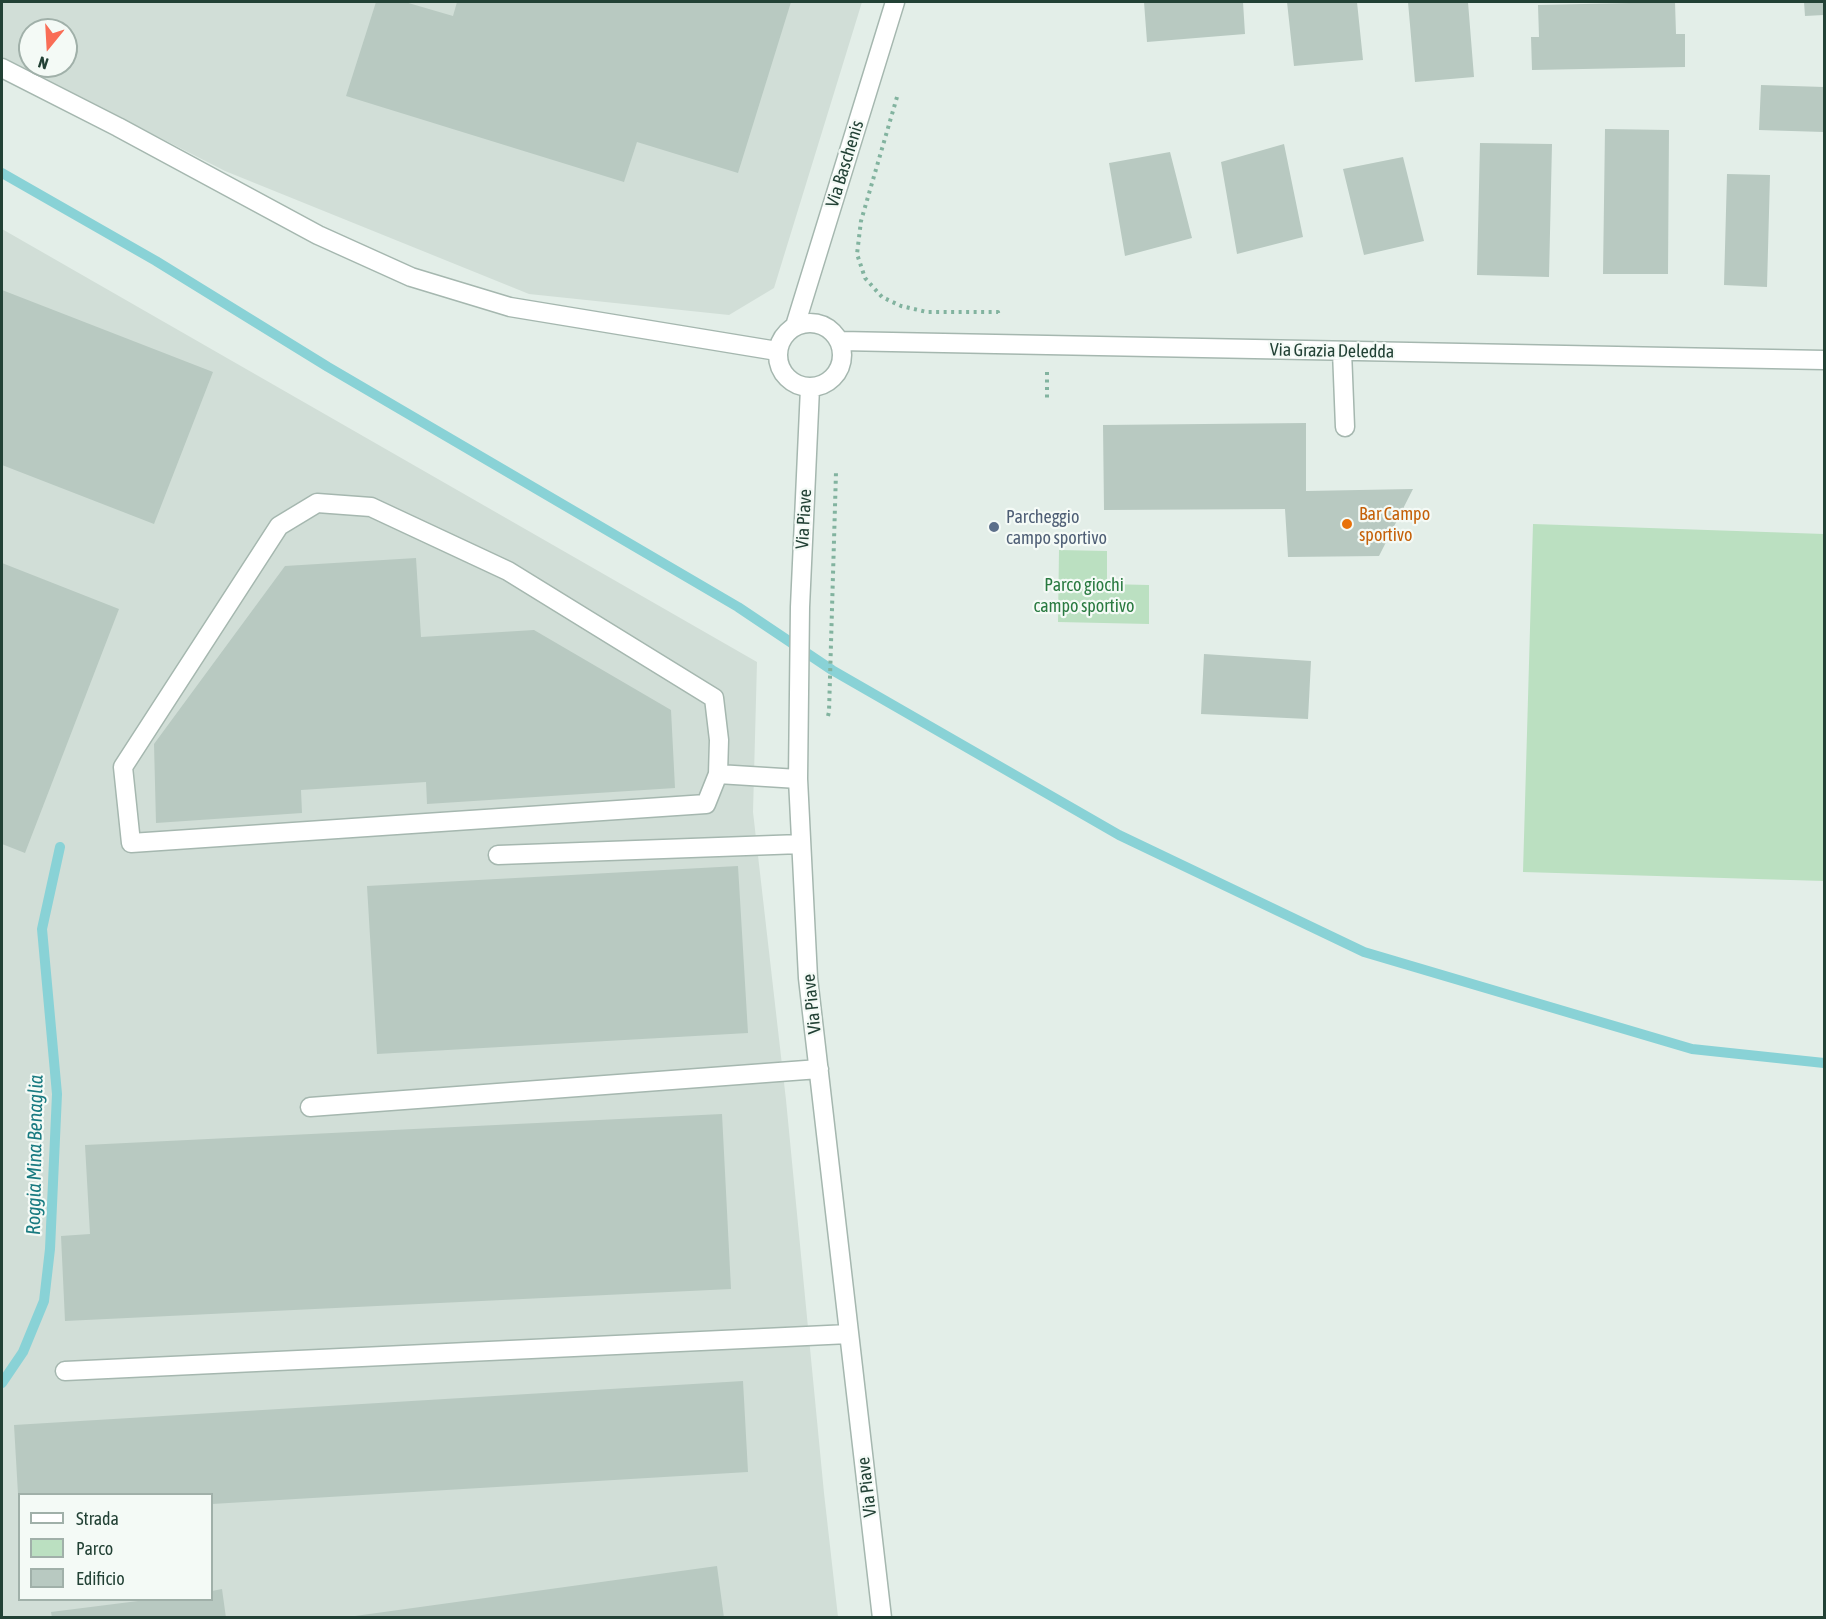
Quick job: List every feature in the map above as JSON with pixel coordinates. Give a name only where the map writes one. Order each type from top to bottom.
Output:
[{"type":"street","name":"Via Baschenis","points":[[795,326],[895,2]]},
{"type":"street","points":[[2,68],[118,127],[318,235],[411,277],[510,307],[777,351]]},
{"type":"street","points":[[816,323],[834,333],[840,341],[842,362],[838,372],[830,381],[821,386],[810,388],[799,386],[789,381],[782,372],[777,351],[780,340],[795,326],[816,323]]},
{"type":"street","name":"Via Grazia Deledda","points":[[840,341],[1824,360]]},
{"type":"street","points":[[1342,351],[1345,427]]},
{"type":"street","name":"Via Piave","points":[[810,388],[800,607],[798,779],[808,978],[882,1617]]},
{"type":"street","points":[[317,504],[371,507],[508,571],[714,698],[719,740],[718,774],[706,804],[131,843],[123,768],[279,526],[317,504]]},
{"type":"street","points":[[718,774],[798,779]]},
{"type":"street","points":[[498,855],[801,844]]},
{"type":"street","points":[[310,1107],[819,1069]]},
{"type":"street","points":[[65,1371],[849,1334]]},
{"type":"path","points":[[865,278],[857,254],[861,221],[899,89]]},
{"type":"path","points":[[830,712],[836,462]]},
{"type":"shaded area","points":[[2,2],[862,2],[774,288],[729,315],[529,294],[225,171],[43,78],[78,78],[78,18],[18,18],[18,65],[2,57]]},
{"type":"shaded area","points":[[2,229],[757,662],[753,812],[786,1100],[838,1617],[2,1617]]},
{"type":"green space","points":[[1533,524],[1824,534],[1824,881],[1523,872]]},
{"type":"green space","name":"Parco giochi campo sportivo","points":[[1059,550],[1107,551],[1107,584],[1149,585],[1149,624],[1058,622]]},
{"type":"building","points":[[376,2],[405,2],[453,16],[457,2],[791,2],[738,173],[637,142],[624,182],[346,96]]},
{"type":"building","points":[[1144,2],[1243,2],[1245,34],[1147,42]]},
{"type":"building","points":[[1287,2],[1357,2],[1363,60],[1294,66]]},
{"type":"building","points":[[1408,2],[1468,2],[1474,77],[1415,82]]},
{"type":"building","points":[[1675,2],[1676,34],[1685,34],[1685,67],[1532,70],[1531,37],[1539,37],[1538,5]]},
{"type":"building","points":[[1804,2],[1824,2],[1824,15],[1805,16]]},
{"type":"building","points":[[1761,85],[1824,87],[1824,132],[1759,130]]},
{"type":"building","points":[[1605,129],[1669,130],[1668,274],[1603,274]]},
{"type":"building","points":[[1480,143],[1552,144],[1549,277],[1477,275]]},
{"type":"building","points":[[1284,144],[1303,237],[1237,254],[1221,162]]},
{"type":"building","points":[[1170,152],[1192,238],[1125,256],[1109,163]]},
{"type":"building","points":[[1403,157],[1424,241],[1364,255],[1343,169]]},
{"type":"building","points":[[1727,174],[1770,175],[1767,287],[1724,285]]},
{"type":"building","points":[[2,290],[213,372],[154,524],[2,465]]},
{"type":"building","points":[[1306,423],[1306,491],[1413,489],[1379,556],[1288,557],[1285,509],[1104,510],[1103,425]]},
{"type":"building","points":[[416,558],[421,637],[534,630],[671,710],[675,788],[427,804],[426,782],[301,790],[302,813],[156,823],[154,744],[285,566]]},
{"type":"building","points":[[2,563],[119,609],[25,853],[2,844]]},
{"type":"building","points":[[1204,654],[1311,661],[1308,719],[1201,714]]},
{"type":"building","points":[[738,866],[748,1033],[377,1054],[367,886]]},
{"type":"building","points":[[722,1114],[731,1289],[65,1321],[61,1236],[90,1234],[85,1145]]},
{"type":"building","points":[[743,1381],[748,1472],[213,1504],[213,1493],[18,1494],[14,1425]]},
{"type":"building","points":[[717,1566],[724,1618],[355,1618],[355,1616]]},
{"type":"building","points":[[222,1589],[226,1618],[52,1618],[51,1612],[138,1601],[213,1601],[213,1591]]},
{"type":"waterway","points":[[2,173],[156,261],[328,367],[738,607],[832,670],[1119,835],[1364,952],[1692,1049],[1824,1063]]},
{"type":"waterway","name":"Roggia Mina Benaglia","points":[[2,1383],[23,1352],[44,1301],[50,1249],[57,1094],[42,929],[60,847]]},
{"type":"place","name":"Bar Campo sportivo","points":[[1347,524]]},
{"type":"place","name":"Parcheggio campo sportivo","points":[[994,527]]}]
